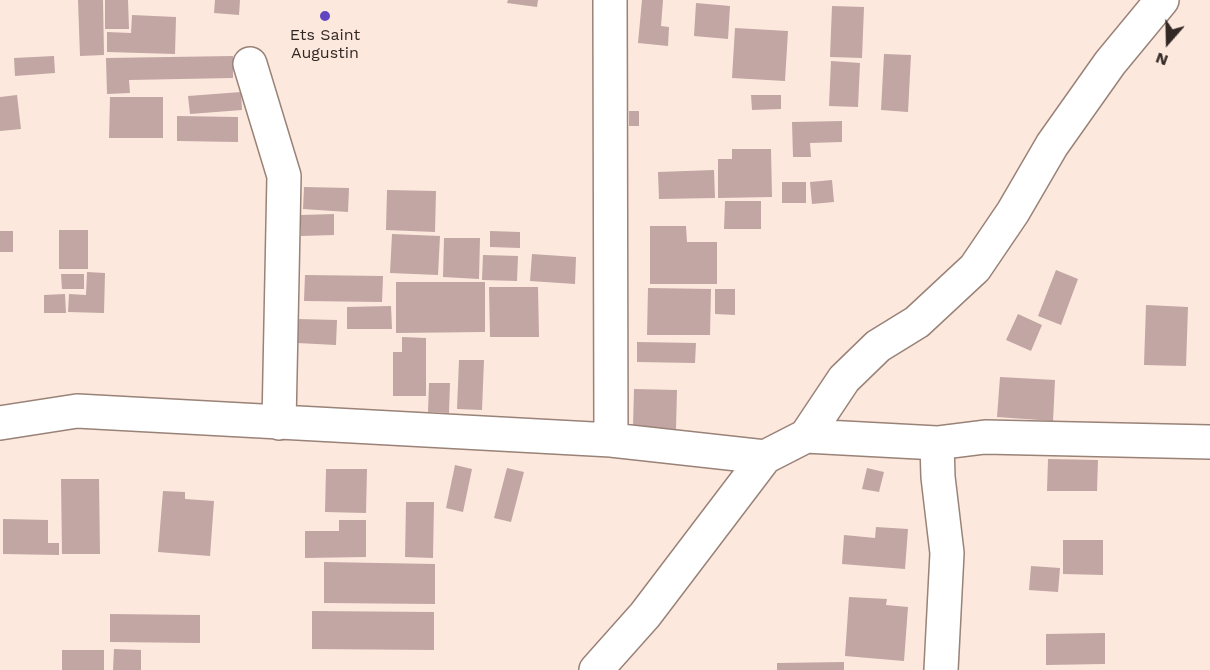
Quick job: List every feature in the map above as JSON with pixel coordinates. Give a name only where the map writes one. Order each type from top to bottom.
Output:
[{"type":"street","points":[[610,0],[611,440]]},
{"type":"street","points":[[596,670],[645,615],[765,457],[806,436],[844,379],[878,346],[917,322],[975,268],[1013,212],[1052,144],[1110,63],[1162,0]]},
{"type":"street","points":[[250,64],[284,176],[279,423]]},
{"type":"street","points":[[0,423],[77,411],[611,440],[765,457]]},
{"type":"street","points":[[806,436],[937,443],[986,437],[1210,442]]},
{"type":"street","points":[[937,443],[938,477],[947,553],[941,670]]},
{"type":"building","points":[[78,0],[103,0],[104,55],[80,56]]},
{"type":"building","points":[[105,0],[128,0],[129,29],[105,29]]},
{"type":"building","points":[[215,0],[240,0],[239,15],[214,13]]},
{"type":"building","points":[[508,0],[538,0],[537,7],[507,3]]},
{"type":"building","points":[[642,0],[663,0],[661,26],[669,27],[668,46],[638,43]]},
{"type":"building","points":[[696,3],[730,6],[728,39],[694,36]]},
{"type":"building","points":[[832,6],[864,7],[862,58],[830,57]]},
{"type":"building","points":[[132,15],[176,17],[175,54],[107,52],[107,32],[131,33]]},
{"type":"building","points":[[735,28],[788,31],[785,81],[732,78]]},
{"type":"building","points":[[884,54],[911,55],[908,112],[881,110]]},
{"type":"building","points":[[54,56],[55,73],[15,76],[14,58]]},
{"type":"building","points":[[233,56],[233,78],[129,80],[130,93],[107,94],[106,58]]},
{"type":"building","points":[[831,61],[860,63],[858,107],[829,106]]},
{"type":"building","points":[[241,92],[242,110],[190,114],[188,96]]},
{"type":"building","points":[[17,95],[21,129],[0,131],[0,97]]},
{"type":"building","points":[[751,95],[781,95],[781,109],[752,110]]},
{"type":"building","points":[[110,97],[163,97],[163,138],[109,138]]},
{"type":"building","points":[[629,111],[639,111],[639,126],[629,126]]},
{"type":"building","points":[[177,116],[238,117],[238,142],[177,141]]},
{"type":"building","points":[[842,121],[842,142],[810,143],[811,157],[793,157],[792,122]]},
{"type":"building","points":[[732,149],[771,149],[772,197],[718,198],[718,159],[732,159]]},
{"type":"building","points":[[714,170],[715,198],[659,199],[658,172]]},
{"type":"building","points":[[832,180],[834,202],[812,204],[810,182]]},
{"type":"building","points":[[782,182],[806,182],[806,203],[782,203]]},
{"type":"building","points":[[304,187],[349,188],[348,212],[303,209]]},
{"type":"building","points":[[387,190],[436,191],[435,232],[386,230]]},
{"type":"building","points":[[725,201],[761,201],[761,229],[724,229]]},
{"type":"building","points":[[334,214],[334,235],[301,236],[301,215]]},
{"type":"building","points":[[650,226],[686,226],[687,242],[717,242],[717,284],[650,284]]},
{"type":"building","points":[[59,230],[88,230],[88,269],[59,269]]},
{"type":"building","points":[[0,231],[13,231],[13,252],[0,252]]},
{"type":"building","points":[[490,231],[520,232],[520,248],[490,247]]},
{"type":"building","points":[[392,234],[440,236],[438,275],[390,273]]},
{"type":"building","points":[[444,238],[480,238],[479,279],[443,277]]},
{"type":"building","points":[[532,254],[576,257],[575,284],[530,281]]},
{"type":"building","points":[[483,255],[518,256],[517,281],[482,280]]},
{"type":"building","points":[[1056,270],[1078,279],[1061,325],[1038,316]]},
{"type":"building","points":[[87,272],[105,273],[104,313],[68,312],[69,294],[86,295]]},
{"type":"building","points":[[61,274],[84,274],[84,289],[62,289]]},
{"type":"building","points":[[305,275],[383,276],[382,302],[304,301]]},
{"type":"building","points":[[396,282],[485,282],[485,332],[396,333]]},
{"type":"building","points":[[489,287],[538,287],[539,337],[490,337]]},
{"type":"building","points":[[648,288],[711,289],[710,335],[647,335]]},
{"type":"building","points":[[715,289],[735,289],[735,315],[715,314]]},
{"type":"building","points":[[65,294],[66,313],[44,313],[44,295]]},
{"type":"building","points":[[1146,305],[1188,307],[1186,366],[1144,365]]},
{"type":"building","points":[[391,306],[392,329],[347,329],[347,307]]},
{"type":"building","points":[[1018,314],[1042,325],[1031,351],[1006,340]]},
{"type":"building","points":[[297,319],[337,320],[336,345],[297,343]]},
{"type":"building","points":[[402,337],[426,338],[426,396],[393,396],[393,352],[402,352]]},
{"type":"building","points":[[637,342],[696,343],[695,363],[637,362]]},
{"type":"building","points":[[459,360],[484,360],[482,410],[457,409]]},
{"type":"building","points":[[1000,377],[1055,380],[1053,421],[997,417]]},
{"type":"building","points":[[429,383],[450,383],[449,413],[428,412]]},
{"type":"building","points":[[634,389],[677,390],[676,429],[633,427]]},
{"type":"building","points":[[1048,459],[1098,460],[1097,491],[1047,491]]},
{"type":"building","points":[[455,465],[472,469],[463,512],[446,508]]},
{"type":"building","points":[[507,468],[524,472],[511,522],[494,518]]},
{"type":"building","points":[[867,468],[884,472],[879,492],[862,489]]},
{"type":"building","points":[[326,469],[367,469],[366,513],[325,512]]},
{"type":"building","points":[[61,479],[99,479],[100,554],[62,554]]},
{"type":"building","points":[[163,491],[185,492],[185,499],[214,501],[210,556],[158,552]]},
{"type":"building","points":[[406,502],[434,502],[433,558],[405,557]]},
{"type":"building","points":[[3,519],[48,520],[48,543],[59,543],[59,555],[3,554]]},
{"type":"building","points":[[339,520],[366,520],[366,557],[305,558],[305,531],[339,531]]},
{"type":"building","points":[[876,527],[908,529],[905,569],[842,564],[844,535],[875,538]]},
{"type":"building","points":[[1063,540],[1103,540],[1103,575],[1063,574]]},
{"type":"building","points":[[324,562],[435,564],[435,604],[324,603]]},
{"type":"building","points":[[1031,566],[1060,568],[1058,592],[1029,590]]},
{"type":"building","points":[[849,597],[887,599],[886,605],[908,607],[904,661],[845,656]]},
{"type":"building","points":[[312,611],[434,612],[434,650],[312,649]]},
{"type":"building","points":[[110,614],[200,615],[200,643],[110,642]]},
{"type":"building","points":[[1105,633],[1105,664],[1046,665],[1046,634]]},
{"type":"building","points":[[114,649],[141,650],[141,670],[113,670]]},
{"type":"building","points":[[62,650],[104,650],[104,670],[62,670]]},
{"type":"building","points":[[844,662],[844,670],[777,670],[777,663]]},
{"type":"place","name":"Ets Saint Augustin","points":[[325,16]]}]
